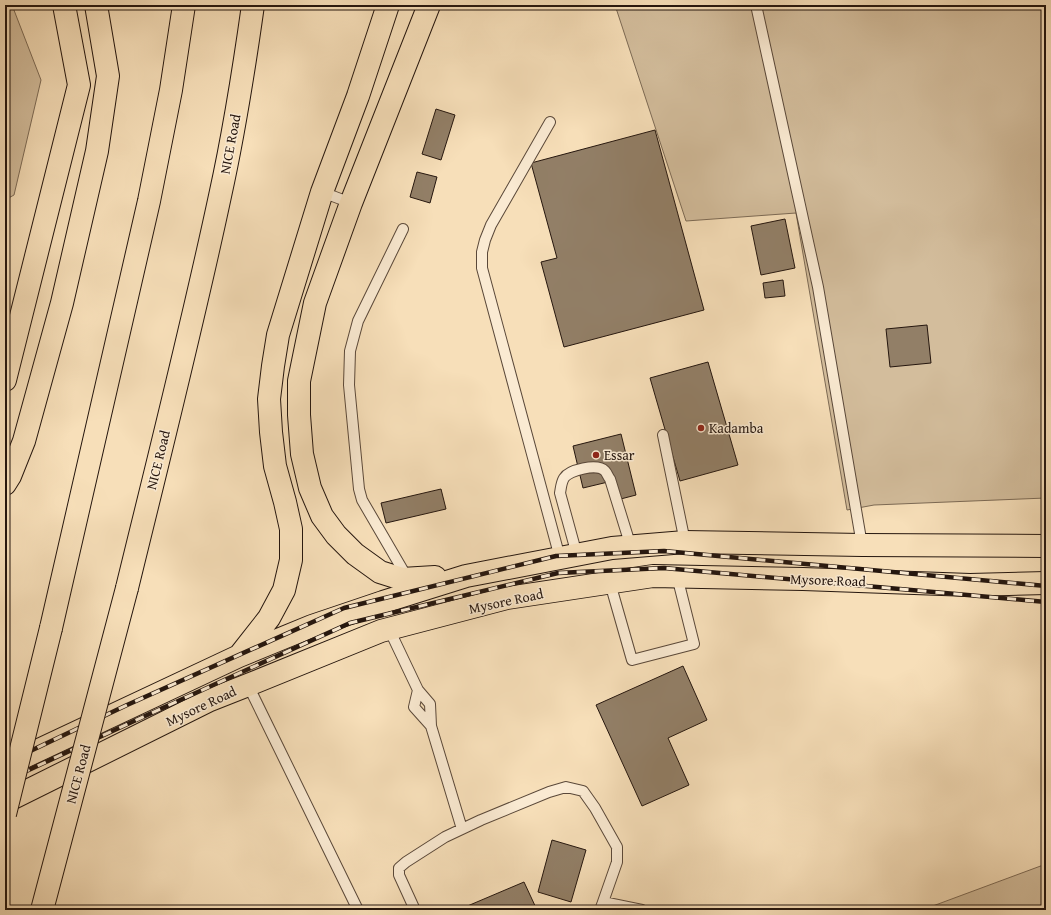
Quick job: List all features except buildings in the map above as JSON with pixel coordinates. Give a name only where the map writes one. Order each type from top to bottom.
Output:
[{"type":"highway","points":[[5,380],[79,85],[64,5]]},
{"type":"highway","points":[[5,484],[10,476],[24,441],[60,311],[97,151],[108,76],[96,5]]},
{"type":"highway","points":[[5,814],[51,628],[149,201],[171,90],[184,5]]},
{"type":"highway","name":"NICE Road","points":[[42,910],[127,588],[194,315],[221,195],[243,75],[253,5]]},
{"type":"highway","points":[[239,656],[269,618],[284,590],[291,560],[291,529],[275,466],[269,399],[278,335],[322,192],[358,96],[388,5]]},
{"type":"highway","points":[[429,5],[350,203],[315,303],[299,381],[299,415],[302,454],[310,488],[322,516],[336,534],[355,554],[380,572],[402,579],[466,576]]},
{"type":"highway","name":"Mysore Road","points":[[5,766],[239,656],[319,624],[466,576],[612,548],[685,542],[1046,546]]},
{"type":"highway","name":"Mysore Road","points":[[5,802],[210,700],[381,631],[507,598],[653,576],[803,579],[970,585],[1046,583]]},
{"type":"lane","points":[[756,5],[818,287],[862,545]]},
{"type":"lane","points":[[550,122],[491,225],[482,252],[482,268],[568,556]]},
{"type":"lane","points":[[322,192],[350,203]]},
{"type":"lane","points":[[403,228],[358,321],[350,351],[349,385],[359,489],[362,500],[408,579]]},
{"type":"lane","points":[[663,434],[685,542]]},
{"type":"lane","points":[[568,556],[560,493],[561,485],[564,478],[569,473],[596,467],[604,470],[610,479],[631,547]]},
{"type":"lane","points":[[610,582],[632,660],[694,644],[677,576]]},
{"type":"lane","points":[[389,629],[418,690],[430,704],[430,726],[462,829]]},
{"type":"lane","points":[[248,685],[358,910]]},
{"type":"lane","points":[[415,910],[399,875],[399,868],[406,862],[445,836],[549,792],[566,787],[583,791],[596,808],[617,847],[617,862],[601,906],[642,910]]},
{"type":"shaded area","points":[[5,5],[12,5],[41,80],[14,195],[5,200]]},
{"type":"shaded area","points":[[615,5],[1046,5],[1046,498],[874,505],[847,510],[796,213],[686,221]]},
{"type":"shaded area","points":[[1046,864],[1046,910],[922,910]]},
{"type":"railway","points":[[5,763],[127,705],[344,608],[556,556],[664,551],[1046,586]]},
{"type":"railway","points":[[5,781],[350,623],[558,573],[664,568],[1046,602]]},
{"type":"place","name":"Kadamba","points":[[701,428]]},
{"type":"place","name":"Essar","points":[[596,455]]}]
